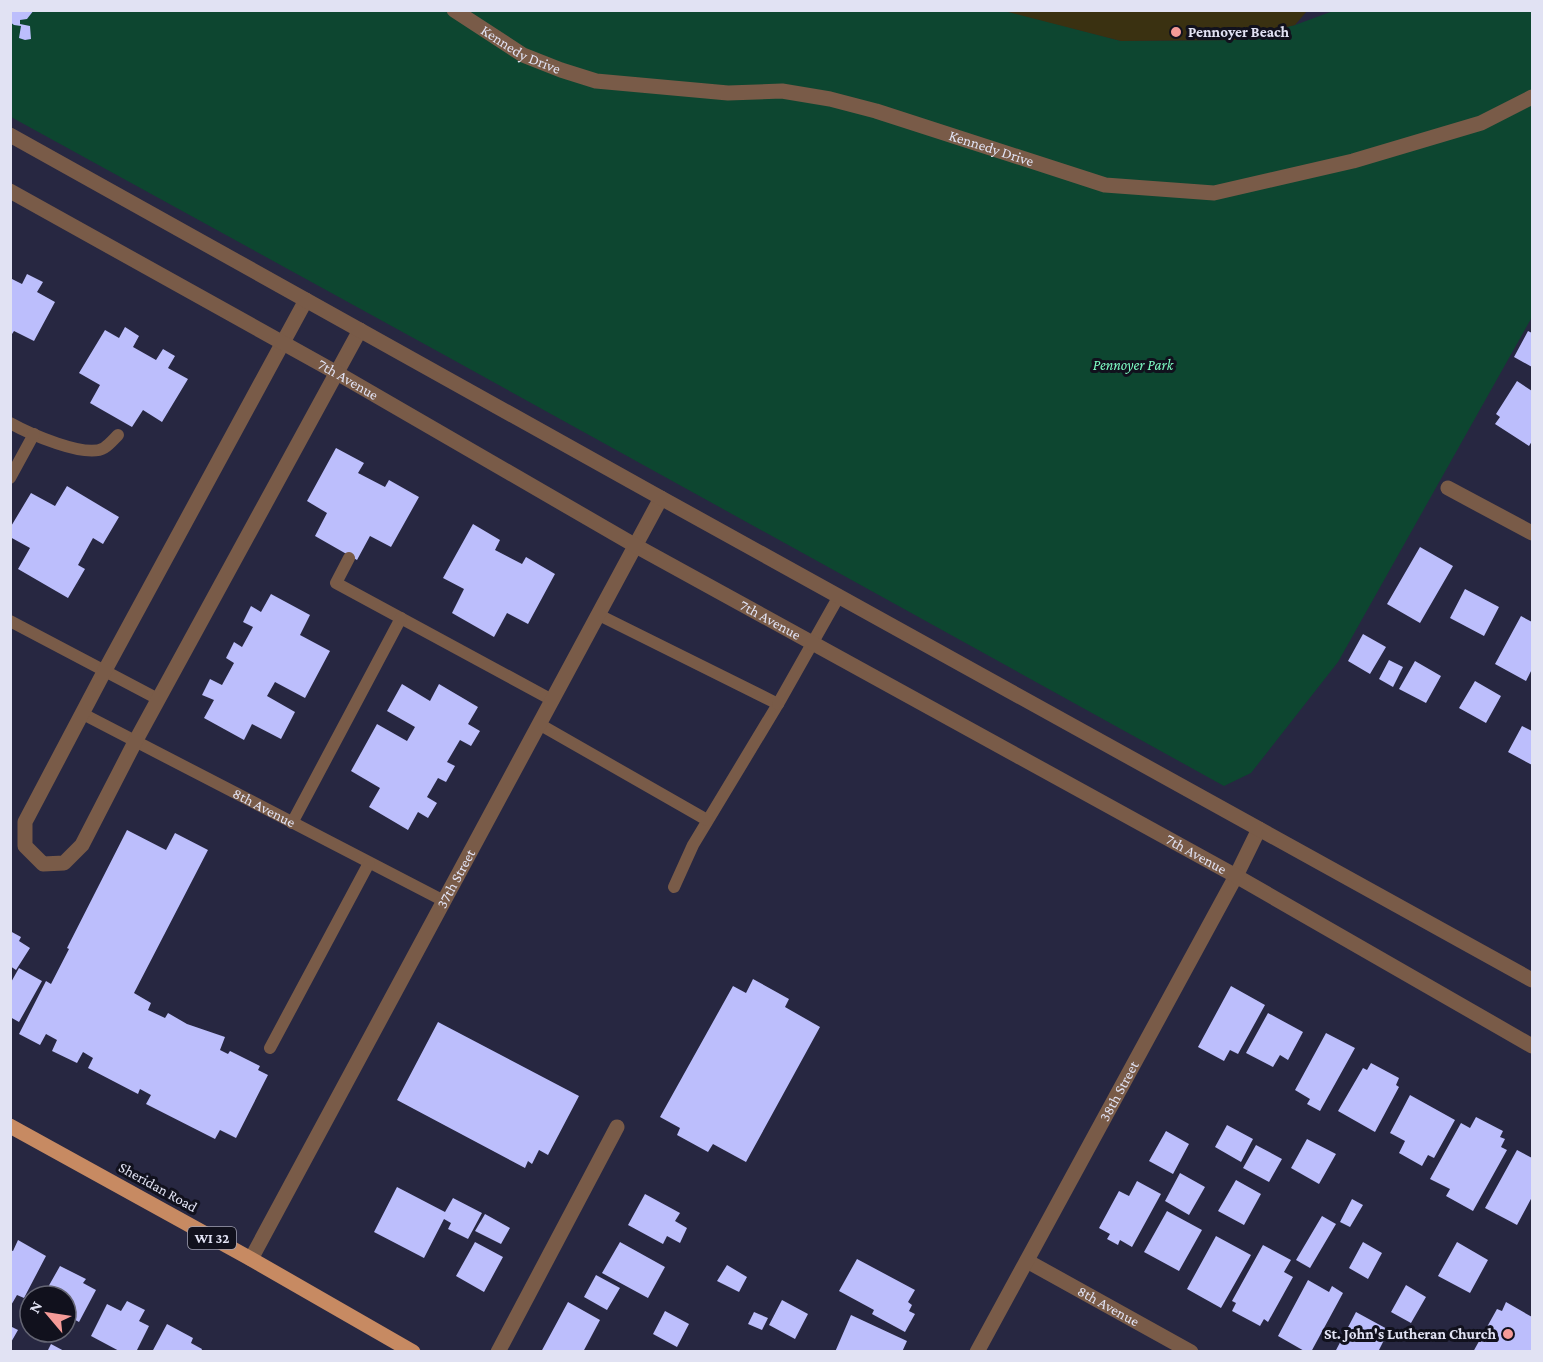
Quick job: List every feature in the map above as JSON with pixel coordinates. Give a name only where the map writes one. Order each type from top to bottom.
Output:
[{"type":"main road","name":"Sheridan Road","points":[[10,1126],[251,1259],[413,1352]]},
{"type":"street","name":"Kennedy Drive","points":[[454,10],[523,55],[596,81],[728,93],[782,91],[830,99],[876,111],[1105,185],[1116,186],[1214,193],[1353,161],[1481,123],[1533,97]]},
{"type":"street","points":[[10,135],[1533,980]]},
{"type":"street","name":"7th Avenue","points":[[10,190],[636,546],[1236,876],[1533,1046]]},
{"type":"street","points":[[306,300],[104,672],[26,822],[25,846],[43,864],[63,863],[82,845],[158,699],[360,330]]},
{"type":"street","points":[[1448,488],[1533,533]]},
{"type":"street","name":"37th Street","points":[[251,1259],[661,498]]},
{"type":"street","name":"38th Street","points":[[977,1352],[1236,876],[1259,829]]},
{"type":"street","points":[[498,1352],[617,1127]]},
{"type":"street","name":"8th Avenue","points":[[1027,1261],[1191,1352]]},
{"type":"lane","points":[[10,423],[69,447],[93,452],[105,448],[118,435]]},
{"type":"lane","points":[[10,478],[34,434]]},
{"type":"lane","points":[[349,558],[336,583],[552,700]]},
{"type":"lane","points":[[674,887],[693,844],[778,704],[839,596]]},
{"type":"lane","points":[[598,615],[778,704]]},
{"type":"lane","points":[[292,823],[401,618]]},
{"type":"lane","points":[[10,621],[158,699]]},
{"type":"lane","name":"8th Avenue","points":[[83,714],[444,901]]},
{"type":"lane","points":[[539,724],[707,820]]},
{"type":"lane","points":[[270,1047],[369,863]]},
{"type":"green space","name":"Pennoyer Park","points":[[1004,10],[1121,41],[1235,40],[1295,25],[1333,11],[1532,11],[1532,317],[1338,662],[1251,773],[1224,786],[11,117],[11,11]]},
{"type":"sand","name":"Pennoyer Beach","points":[[1004,11],[1307,11],[1295,25],[1235,40],[1121,41]]},
{"type":"building","points":[[10,10],[34,10],[27,19],[20,20],[20,24],[30,26],[31,39],[19,38],[21,26],[10,22]]},
{"type":"building","points":[[27,274],[43,282],[37,292],[55,302],[34,341],[14,331],[10,337],[10,278],[22,284]]},
{"type":"building","points":[[125,327],[139,336],[133,347],[156,360],[163,349],[175,356],[168,368],[188,379],[162,422],[143,410],[132,427],[90,403],[100,385],[79,373],[105,330],[119,338]]},
{"type":"building","points":[[1528,331],[1532,333],[1532,367],[1514,357]]},
{"type":"building","points":[[1517,381],[1532,391],[1532,441],[1529,446],[1495,424],[1500,417],[1496,414]]},
{"type":"building","points":[[336,448],[364,463],[358,473],[385,487],[389,480],[419,497],[391,547],[370,536],[357,560],[315,536],[327,513],[307,501]]},
{"type":"building","points":[[67,486],[119,517],[103,544],[93,538],[78,565],[85,569],[68,598],[18,569],[30,548],[10,537],[10,528],[31,493],[55,506]]},
{"type":"building","points":[[473,524],[500,540],[495,550],[522,564],[526,557],[555,574],[528,624],[507,613],[494,637],[452,613],[464,589],[443,578]]},
{"type":"building","points":[[1420,547],[1453,566],[1420,623],[1387,604]]},
{"type":"building","points":[[1465,589],[1499,607],[1484,636],[1450,618]]},
{"type":"building","points":[[271,594],[310,615],[300,635],[330,651],[305,698],[275,682],[267,696],[295,712],[281,739],[252,724],[244,740],[204,718],[214,700],[202,695],[210,679],[222,685],[234,663],[226,658],[234,642],[242,647],[253,627],[243,622],[251,606],[261,612]]},
{"type":"building","points":[[1521,616],[1532,622],[1532,669],[1526,681],[1495,664]]},
{"type":"building","points":[[1363,634],[1386,647],[1370,674],[1348,661]]},
{"type":"building","points":[[1389,660],[1403,667],[1393,687],[1379,679]]},
{"type":"building","points":[[1415,661],[1441,676],[1426,703],[1399,689]]},
{"type":"building","points":[[1475,681],[1501,696],[1486,723],[1459,708]]},
{"type":"building","points":[[402,684],[430,701],[439,684],[478,707],[468,724],[480,731],[471,746],[460,740],[447,762],[455,766],[446,782],[438,778],[427,797],[437,803],[428,818],[418,812],[408,830],[369,807],[380,788],[351,771],[377,724],[407,741],[415,727],[387,711]]},
{"type":"building","points":[[1522,726],[1532,731],[1532,765],[1508,752]]},
{"type":"building","points":[[127,830],[166,850],[175,833],[208,850],[134,993],[151,1003],[148,1010],[165,1018],[168,1013],[187,1024],[225,1037],[220,1050],[228,1054],[230,1051],[260,1066],[258,1070],[268,1075],[236,1138],[220,1130],[215,1139],[146,1104],[151,1095],[140,1089],[138,1094],[88,1068],[93,1058],[83,1052],[77,1063],[52,1051],[57,1040],[46,1034],[40,1045],[19,1034],[46,981],[51,984]]},
{"type":"building","points":[[10,931],[21,937],[19,941],[30,948],[16,970],[10,966]]},
{"type":"building","points":[[19,968],[42,981],[19,1022],[10,1017],[10,984]]},
{"type":"building","points":[[753,979],[789,999],[785,1007],[820,1027],[746,1162],[713,1144],[708,1152],[677,1135],[680,1128],[660,1117],[733,986],[746,993]]},
{"type":"building","points":[[1231,986],[1265,1005],[1238,1054],[1230,1050],[1224,1061],[1198,1047]]},
{"type":"building","points":[[1268,1013],[1303,1032],[1288,1060],[1280,1055],[1273,1067],[1246,1053]]},
{"type":"building","points":[[438,1022],[579,1096],[548,1155],[539,1150],[532,1164],[528,1161],[525,1168],[397,1100]]},
{"type":"building","points":[[1326,1033],[1355,1048],[1320,1111],[1307,1104],[1310,1099],[1295,1090]]},
{"type":"building","points":[[1371,1063],[1399,1078],[1396,1085],[1399,1087],[1375,1132],[1338,1111],[1363,1068],[1367,1070]]},
{"type":"building","points":[[1410,1095],[1455,1120],[1434,1158],[1428,1155],[1422,1166],[1399,1153],[1405,1141],[1390,1133]]},
{"type":"building","points":[[1476,1117],[1503,1131],[1500,1137],[1505,1139],[1501,1147],[1507,1150],[1473,1211],[1446,1196],[1450,1189],[1430,1179],[1461,1123],[1470,1128]]},
{"type":"building","points":[[1227,1125],[1253,1139],[1241,1162],[1215,1147]]},
{"type":"building","points":[[1166,1131],[1189,1144],[1173,1174],[1149,1161]]},
{"type":"building","points":[[1307,1139],[1336,1154],[1319,1184],[1291,1168]]},
{"type":"building","points":[[1256,1145],[1282,1159],[1269,1182],[1243,1168]]},
{"type":"building","points":[[1517,1150],[1532,1158],[1532,1197],[1517,1225],[1485,1208]]},
{"type":"building","points":[[1180,1173],[1205,1187],[1189,1215],[1165,1201]]},
{"type":"building","points":[[1236,1180],[1261,1194],[1244,1225],[1218,1211]]},
{"type":"building","points":[[1137,1181],[1161,1194],[1132,1247],[1120,1240],[1118,1245],[1107,1239],[1110,1234],[1099,1228],[1119,1191],[1129,1196]]},
{"type":"building","points":[[397,1187],[445,1212],[453,1198],[482,1213],[468,1239],[448,1229],[451,1223],[444,1219],[424,1258],[374,1232]]},
{"type":"building","points":[[645,1194],[680,1213],[675,1221],[687,1228],[680,1243],[667,1236],[663,1244],[628,1225]]},
{"type":"building","points":[[1352,1199],[1363,1205],[1350,1227],[1340,1222]]},
{"type":"building","points":[[1167,1211],[1202,1230],[1179,1271],[1144,1252]]},
{"type":"building","points":[[485,1214],[510,1228],[501,1244],[475,1231]]},
{"type":"building","points":[[1322,1216],[1336,1224],[1310,1268],[1296,1260]]},
{"type":"building","points":[[1216,1236],[1251,1255],[1221,1308],[1187,1289]]},
{"type":"building","points":[[18,1240],[46,1256],[31,1284],[18,1284],[18,1295],[10,1307],[10,1250],[13,1251]]},
{"type":"building","points":[[475,1242],[503,1257],[484,1292],[456,1276]]},
{"type":"building","points":[[620,1242],[665,1267],[648,1298],[602,1273]]},
{"type":"building","points":[[1363,1242],[1382,1253],[1368,1279],[1349,1268]]},
{"type":"building","points":[[1457,1242],[1488,1260],[1470,1293],[1438,1276]]},
{"type":"building","points":[[1263,1245],[1291,1260],[1284,1272],[1293,1277],[1268,1322],[1264,1319],[1260,1326],[1232,1311],[1236,1303],[1232,1301]]},
{"type":"building","points":[[857,1259],[915,1290],[908,1302],[912,1305],[909,1311],[915,1314],[905,1332],[872,1314],[874,1310],[839,1291]]},
{"type":"building","points":[[727,1265],[747,1277],[739,1292],[717,1281]]},
{"type":"building","points":[[60,1266],[86,1279],[83,1283],[96,1290],[79,1322],[78,1284],[50,1284]]},
{"type":"building","points":[[596,1275],[620,1288],[607,1310],[584,1297]]},
{"type":"building","points":[[1308,1280],[1329,1292],[1332,1286],[1343,1293],[1311,1352],[1306,1352],[1278,1336]]},
{"type":"building","points":[[1406,1285],[1426,1297],[1411,1323],[1391,1312]]},
{"type":"building","points":[[782,1300],[808,1314],[795,1339],[769,1325]]},
{"type":"building","points":[[127,1301],[145,1310],[139,1321],[149,1326],[136,1352],[121,1352],[91,1336],[107,1304],[121,1311]]},
{"type":"building","points":[[568,1302],[600,1320],[583,1352],[541,1352]]},
{"type":"building","name":"St. John's Lutheran Church","points":[[1506,1302],[1532,1317],[1532,1352],[1473,1352],[1497,1309],[1502,1311]]},
{"type":"building","points":[[665,1311],[689,1324],[677,1347],[653,1334]]},
{"type":"building","points":[[754,1312],[768,1318],[762,1330],[748,1324]]},
{"type":"building","points":[[1356,1312],[1389,1330],[1378,1352],[1335,1352]]},
{"type":"building","points":[[851,1315],[907,1341],[902,1352],[835,1352]]},
{"type":"building","points":[[167,1324],[193,1338],[191,1343],[202,1349],[201,1352],[152,1352]]},
{"type":"building","points":[[10,1326],[18,1330],[10,1344]]},
{"type":"building","points":[[51,1344],[66,1352],[47,1352]]},
{"type":"place","name":"Pennoyer Beach","points":[[1176,32]]},
{"type":"place","name":"St. John's Lutheran Church","points":[[1508,1334]]}]
